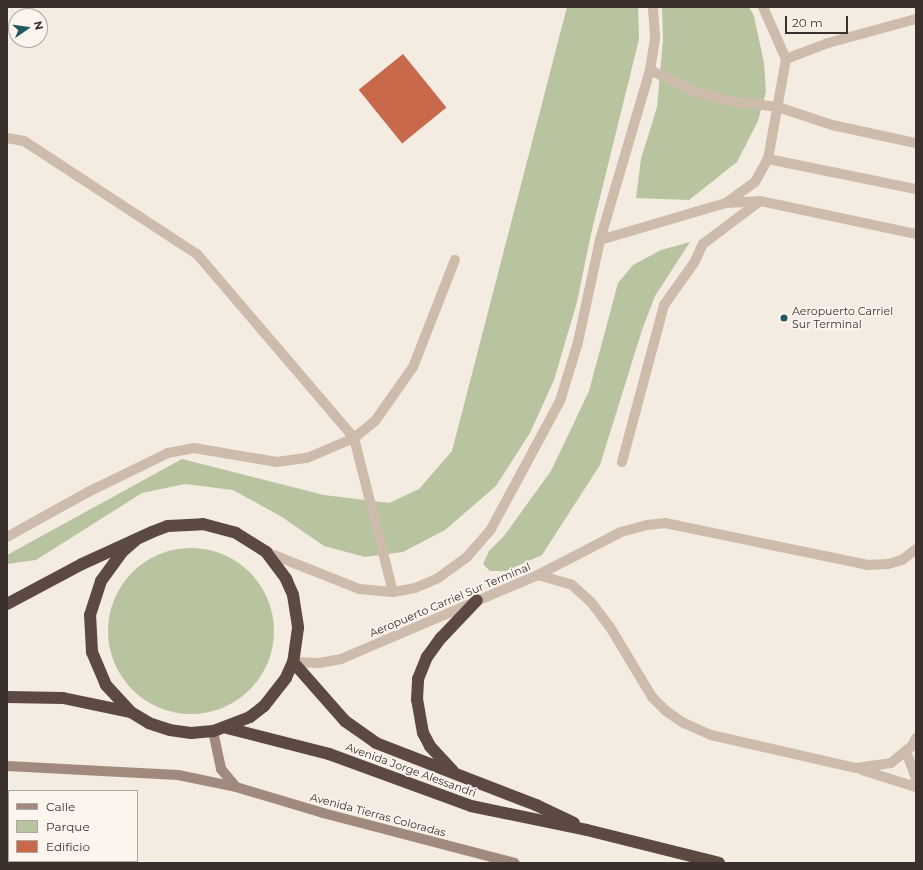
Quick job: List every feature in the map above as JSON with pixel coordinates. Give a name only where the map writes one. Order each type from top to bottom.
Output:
[{"type":"highway","name":"Avenida Jorge Alessandri","points":[[7,604],[82,564],[136,540],[168,526],[203,524],[236,533],[266,552],[286,579],[293,595],[298,628],[293,662],[286,678],[264,706],[250,717],[227,728],[213,731],[191,733],[170,730],[149,723],[131,712],[114,695],[97,669],[92,652],[90,621],[94,598],[110,565],[136,540]]},
{"type":"highway","points":[[456,774],[430,746],[423,733],[417,700],[418,679],[427,657],[441,638],[477,600]]},
{"type":"highway","name":"Avenida Jorge Alessandri","points":[[293,662],[357,731],[392,750],[536,805],[587,830]]},
{"type":"highway","name":"Avenida Jorge Alessandri","points":[[7,697],[63,698],[131,712]]},
{"type":"highway","name":"Avenida Jorge Alessandri","points":[[227,728],[329,754],[471,806],[587,830],[719,863]]},
{"type":"street","points":[[266,552],[359,589],[393,592],[415,588],[438,578],[467,557],[491,529],[560,401],[578,342],[600,240],[650,70],[654,37],[653,7]]},
{"type":"street","points":[[726,203],[755,182],[768,159],[778,108],[786,59],[763,7]]},
{"type":"street","points":[[786,59],[828,43],[916,19]]},
{"type":"street","points":[[650,70],[693,91],[731,101],[778,108],[832,125],[916,143]]},
{"type":"street","points":[[7,138],[24,141],[197,254],[354,438],[393,592]]},
{"type":"street","points":[[768,159],[916,189]]},
{"type":"street","points":[[600,240],[726,203],[760,201],[916,234]]},
{"type":"street","points":[[622,462],[664,305],[694,263],[703,244],[760,201]]},
{"type":"street","points":[[7,537],[88,492],[168,453],[194,448],[277,462],[307,458],[354,438],[375,421],[413,367],[455,260]]},
{"type":"street","points":[[538,575],[621,532],[659,524],[680,524],[868,565],[888,564],[902,560],[916,549]]},
{"type":"street","name":"Aeropuerto Carriel Sur Terminal","points":[[293,662],[319,663],[341,658],[538,575],[572,585],[592,602],[610,627],[652,697],[666,711],[684,723],[711,735],[856,768],[891,763],[906,751],[916,738]]},
{"type":"street","points":[[213,731],[221,769],[236,787]]},
{"type":"street","points":[[906,751],[916,779]]},
{"type":"street","name":"Avenida Tierras Coloradas","points":[[7,766],[178,775],[236,787],[323,813],[515,863]]},
{"type":"street","points":[[856,768],[916,788]]},
{"type":"green space","points":[[567,7],[638,7],[639,39],[591,234],[577,302],[554,380],[530,433],[496,486],[445,530],[403,552],[365,557],[324,546],[282,517],[233,490],[185,484],[142,493],[36,560],[7,564],[7,555],[182,459],[324,495],[389,503],[419,489],[452,451]]},
{"type":"green space","points":[[662,7],[749,7],[754,16],[764,63],[766,92],[758,121],[737,162],[689,200],[636,198],[641,159],[657,107],[663,40]]},
{"type":"green space","points":[[690,242],[655,296],[642,330],[600,465],[542,555],[506,571],[490,571],[483,564],[489,551],[504,536],[551,471],[589,391],[618,283],[633,265],[661,250]]},
{"type":"green space","points":[[191,548],[215,552],[230,558],[243,567],[255,579],[264,592],[270,607],[274,631],[270,655],[264,670],[255,683],[243,695],[230,704],[215,710],[191,714],[167,710],[152,704],[139,695],[127,683],[118,670],[112,655],[108,631],[112,607],[118,592],[127,579],[139,567],[152,558],[167,552]]},
{"type":"building","points":[[403,54],[446,108],[402,143],[359,90]]},
{"type":"place","name":"Aeropuerto Carriel Sur Terminal","points":[[784,318]]}]
